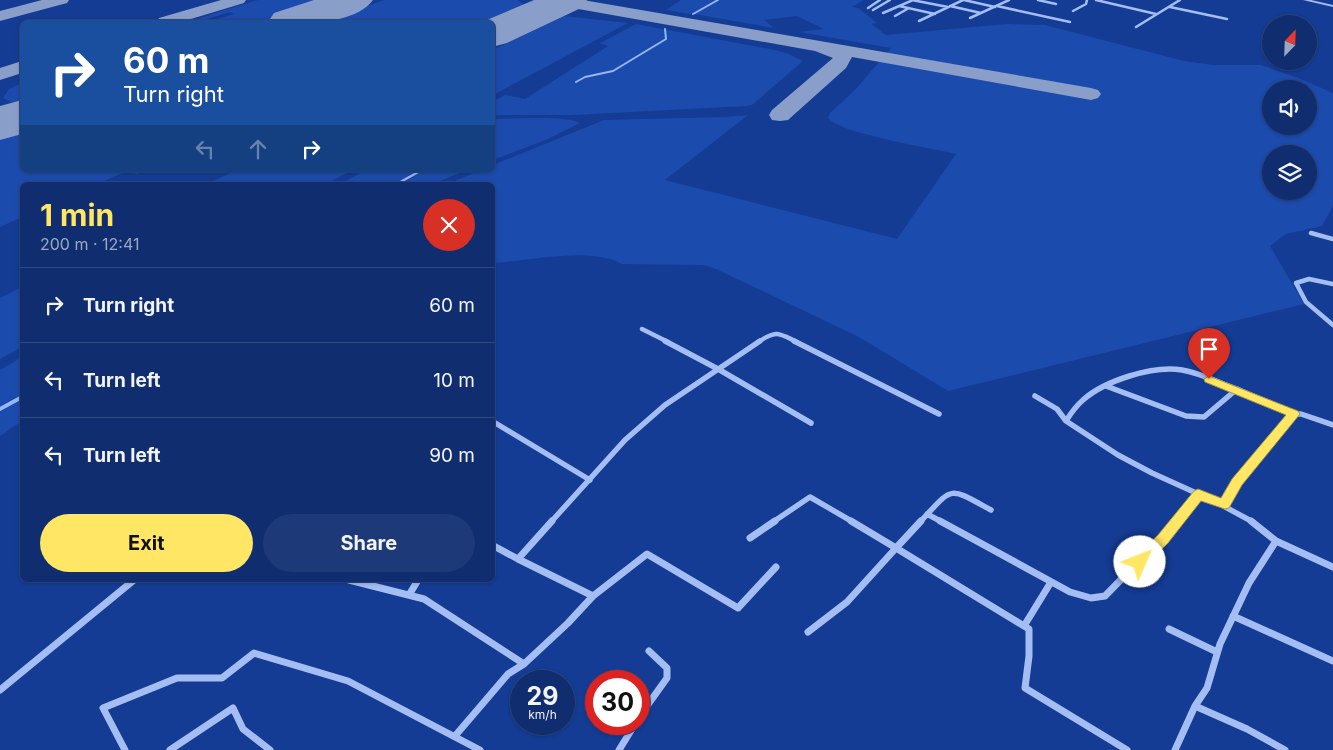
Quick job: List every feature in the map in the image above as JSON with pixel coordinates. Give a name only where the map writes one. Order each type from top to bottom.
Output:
[{"type":"street","points":[[868,8],[880,0]]},
{"type":"street","points":[[873,10],[890,0]]},
{"type":"street","points":[[883,13],[913,0],[982,13]]},
{"type":"street","points":[[919,21],[964,0],[1070,22]]},
{"type":"street","points":[[1000,0],[1008,1]]},
{"type":"street","points":[[1038,0],[1056,4]]},
{"type":"street","points":[[1073,11],[1086,4],[1087,0]]},
{"type":"street","points":[[1096,0],[1156,14]]},
{"type":"street","points":[[1136,27],[1180,0]]},
{"type":"street","points":[[1305,0],[1332,5]]},
{"type":"street","points":[[970,18],[1008,1]]},
{"type":"street","points":[[1113,8],[1116,5]]},
{"type":"street","points":[[899,6],[935,14]]},
{"type":"street","points":[[1170,7],[1227,19]]},
{"type":"street","points":[[895,16],[909,8]]},
{"type":"street","points":[[1311,233],[1333,239]]},
{"type":"street","points":[[1333,284],[1309,279],[1299,279],[1296,282],[1298,289],[1311,309],[1333,325]]},
{"type":"street","points":[[642,329],[718,369],[811,424]]},
{"type":"street","points":[[518,558],[625,440],[664,405],[771,334],[778,333],[939,414]]},
{"type":"street","points":[[1066,421],[1073,408],[1089,395],[1106,386],[1144,373],[1180,370],[1237,390],[1294,414],[1301,414],[1333,425]]},
{"type":"street","points":[[1106,386],[1186,416],[1196,417],[1204,417],[1237,390]]},
{"type":"street","points":[[1035,396],[1056,408],[1062,413],[1066,421],[1116,454],[1198,494],[1225,504],[1259,525],[1276,541],[1333,567]]},
{"type":"street","points":[[1225,504],[1237,482],[1294,414]]},
{"type":"street","points":[[495,423],[590,480]]},
{"type":"street","points":[[808,632],[847,602],[946,494],[958,492],[991,510]]},
{"type":"street","points":[[927,514],[1070,592],[1090,598],[1105,596],[1163,539],[1198,494]]},
{"type":"street","points":[[750,538],[810,497],[1029,629],[1025,688],[1127,750]]},
{"type":"street","points":[[1175,750],[1195,706],[1207,688],[1217,652],[1233,616],[1249,583],[1276,541]]},
{"type":"street","points":[[495,546],[593,596]]},
{"type":"street","points":[[455,736],[508,674],[524,664],[568,624],[593,596],[647,554],[738,608],[776,567]]},
{"type":"street","points":[[0,690],[132,582]]},
{"type":"street","points":[[357,582],[424,599],[524,664]]},
{"type":"street","points":[[409,595],[417,582]]},
{"type":"street","points":[[1024,626],[1051,582]]},
{"type":"street","points":[[1233,616],[1333,660]]},
{"type":"street","points":[[1169,629],[1217,652]]},
{"type":"street","points":[[649,651],[667,668],[667,678],[650,702]]},
{"type":"street","points":[[125,750],[103,708],[177,678],[222,678],[254,653],[348,682],[480,750]]},
{"type":"street","points":[[1195,706],[1247,729],[1285,750]]},
{"type":"street","points":[[170,750],[233,708],[243,729],[270,750]]},
{"type":"street","points":[[619,750],[628,735]]},
{"type":"shaded area","points":[[258,0],[324,0],[264,20],[214,20],[234,14],[229,12],[204,20],[193,20]]},
{"type":"shaded area","points":[[384,0],[517,0],[525,5],[490,20],[328,20]]},
{"type":"shaded area","points":[[681,0],[716,0],[690,14],[666,10]]},
{"type":"shaded area","points":[[719,0],[864,0],[852,7],[858,8],[877,23],[871,24],[886,35],[1007,24],[1045,25],[1184,61],[1213,65],[1261,65],[1262,70],[1275,70],[1303,80],[1262,80],[1262,135],[1317,135],[1317,86],[1333,93],[1333,206],[1322,226],[1286,234],[1270,246],[1304,304],[948,391],[859,337],[704,265],[622,264],[594,256],[577,255],[495,263],[495,182],[452,182],[476,172],[495,172],[495,164],[604,120],[748,115],[665,180],[897,239],[956,154],[850,130],[828,118],[830,113],[855,90],[891,48],[799,32],[824,29],[797,16],[764,20],[774,28],[694,14]]},
{"type":"shaded area","points":[[564,16],[628,23],[495,94],[495,49]]},
{"type":"shaded area","points":[[636,24],[775,50],[803,61],[752,105],[573,115],[495,115],[495,100],[505,95],[525,99],[608,46],[600,43]]},
{"type":"shaded area","points":[[20,84],[20,102],[11,102],[3,98],[9,89]]},
{"type":"shaded area","points":[[552,118],[580,123],[548,139],[495,159],[495,119]]},
{"type":"shaded area","points":[[20,132],[20,172],[125,172],[102,182],[20,182],[20,218],[0,227],[0,139]]},
{"type":"shaded area","points":[[233,172],[348,172],[330,182],[211,182]]},
{"type":"shaded area","points":[[362,172],[417,172],[399,182],[344,182]]},
{"type":"shaded area","points":[[422,172],[462,172],[437,182],[404,182]]},
{"type":"shaded area","points":[[20,288],[20,348],[0,359],[0,298]]},
{"type":"shaded area","points":[[20,358],[20,395],[0,406],[0,370]]},
{"type":"shaded area","points":[[20,400],[20,422],[0,436],[0,412]]},
{"type":"waterway","points":[[693,14],[718,0]]},
{"type":"waterway","points":[[576,82],[585,77],[613,71],[666,39],[665,29]]},
{"type":"waterway","points":[[400,182],[418,172]]},
{"type":"waterway","points":[[0,409],[20,398]]},
{"type":"taxiway","points":[[0,16],[61,0]]},
{"type":"taxiway","points":[[172,20],[238,0]]},
{"type":"taxiway","points":[[556,0],[819,46],[841,54],[843,58],[839,64],[780,115]]},
{"type":"taxiway","points":[[822,46],[1091,94]]},
{"type":"taxiway","points":[[0,74],[20,68]]},
{"type":"taxiway","points":[[0,125],[20,120]]},
{"type":"runway","points":[[295,20],[353,0]]},
{"type":"runway","points":[[495,33],[567,0]]},
{"type":"runway","points":[[0,124],[20,117]]},
{"type":"route","points":[[1140,562],[1185,514],[1198,494],[1225,504],[1237,482],[1294,414],[1209,379]]}]
